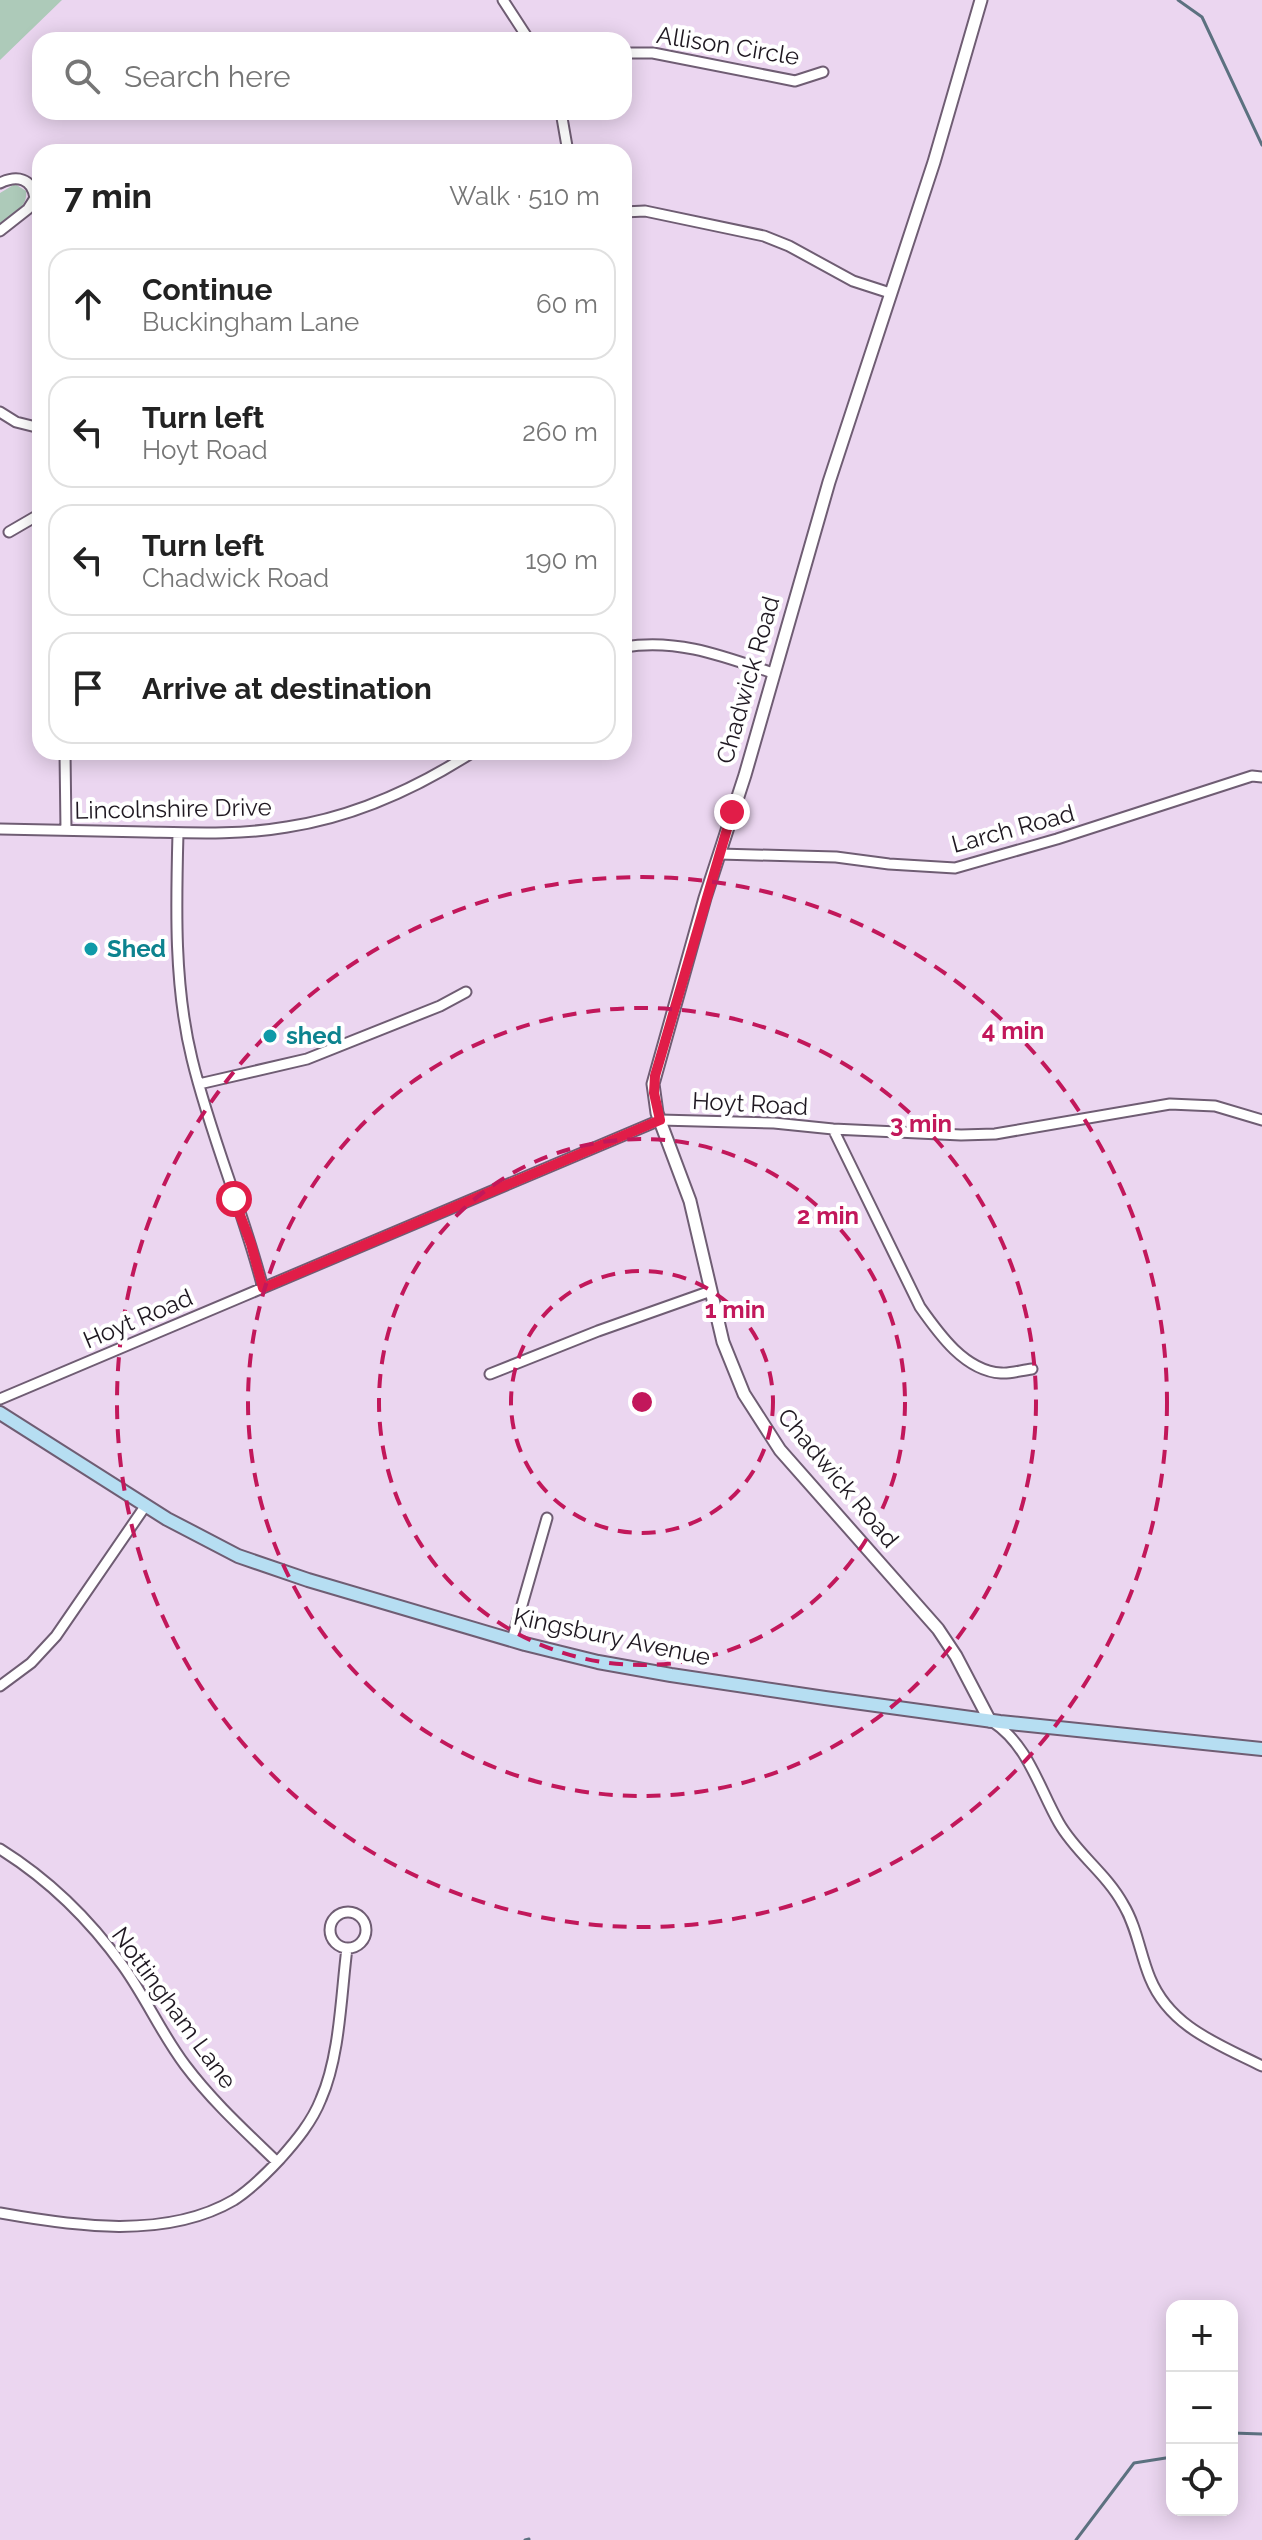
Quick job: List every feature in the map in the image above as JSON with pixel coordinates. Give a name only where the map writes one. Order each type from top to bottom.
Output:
[{"type":"main road","name":"Kingsbury Avenue","points":[[0,1413],[191,1533],[264,1565],[512,1640],[598,1662],[671,1675],[990,1721],[1262,1749]]},
{"type":"street","points":[[503,0],[524,32]]},
{"type":"street","name":"Chadwick Road","points":[[981,0],[934,162],[829,482],[655,1076],[654,1093],[660,1120],[690,1201],[730,1366],[761,1424],[794,1467],[938,1629],[990,1721]]},
{"type":"street","name":"Allison Circle","points":[[632,53],[675,56],[795,81],[823,72]]},
{"type":"street","points":[[562,120],[567,144]]},
{"type":"street","points":[[0,183],[14,178],[27,181],[32,186]]},
{"type":"street","points":[[0,231],[32,203]]},
{"type":"street","points":[[632,212],[645,211],[764,236],[853,281],[890,293]]},
{"type":"street","points":[[0,412],[16,422],[32,426]]},
{"type":"street","points":[[9,532],[32,519]]},
{"type":"street","points":[[632,646],[648,643],[683,646],[773,673]]},
{"type":"street","points":[[65,760],[66,830]]},
{"type":"street","name":"Lincolnshire Drive","points":[[0,829],[178,833],[251,831],[319,820],[388,798],[418,785],[460,760]]},
{"type":"street","name":"Larch Road","points":[[719,854],[836,857],[955,868],[1057,839],[1252,776],[1262,777]]},
{"type":"street","points":[[178,833],[176,892],[180,982],[192,1057],[217,1151],[251,1244],[263,1288]]},
{"type":"street","points":[[199,1084],[307,1059],[440,1006],[466,992]]},
{"type":"street","name":"Hoyt Road","points":[[0,1399],[660,1120],[774,1123],[961,1135],[995,1134],[1170,1104],[1215,1106],[1262,1120]]},
{"type":"street","points":[[833,1129],[913,1293],[937,1332],[982,1369],[1002,1374],[1032,1369]]},
{"type":"street","points":[[490,1374],[711,1291]]},
{"type":"street","points":[[0,1686],[31,1663],[56,1636],[146,1505]]},
{"type":"street","points":[[512,1640],[547,1518]]},
{"type":"street","points":[[990,1721],[1011,1734],[1060,1826],[1106,1878],[1123,1903],[1131,1918],[1149,1976],[1170,2013],[1195,2032],[1262,2066]]},
{"type":"street","name":"Nottingham Lane","points":[[0,1849],[53,1887],[106,1944],[192,2074],[229,2116],[277,2162]]},
{"type":"street","points":[[347,1912],[358,1915],[366,1930],[358,1945],[347,1948],[336,1944],[330,1933],[332,1921],[347,1912]]},
{"type":"street","points":[[0,2213],[121,2226],[187,2218],[235,2199],[277,2162],[304,2130],[322,2098],[332,2060],[347,1948]]},
{"type":"green space","points":[[0,0],[62,0],[0,60]]},
{"type":"green space","points":[[15,184],[26,191],[26,197],[18,210],[0,224],[0,193]]},
{"type":"waterway","points":[[1178,0],[1202,17],[1262,145]]},
{"type":"waterway","points":[[1238,2433],[1262,2434]]},
{"type":"waterway","points":[[1076,2540],[1134,2463],[1166,2458]]},
{"type":"waterway","points":[[525,2540],[529,2539]]},
{"type":"place","name":"Shed","points":[[91,949]]},
{"type":"place","name":"shed","points":[[270,1036]]},
{"type":"route","points":[[234,1199],[263,1288],[660,1120],[653,1084],[732,812]]}]
